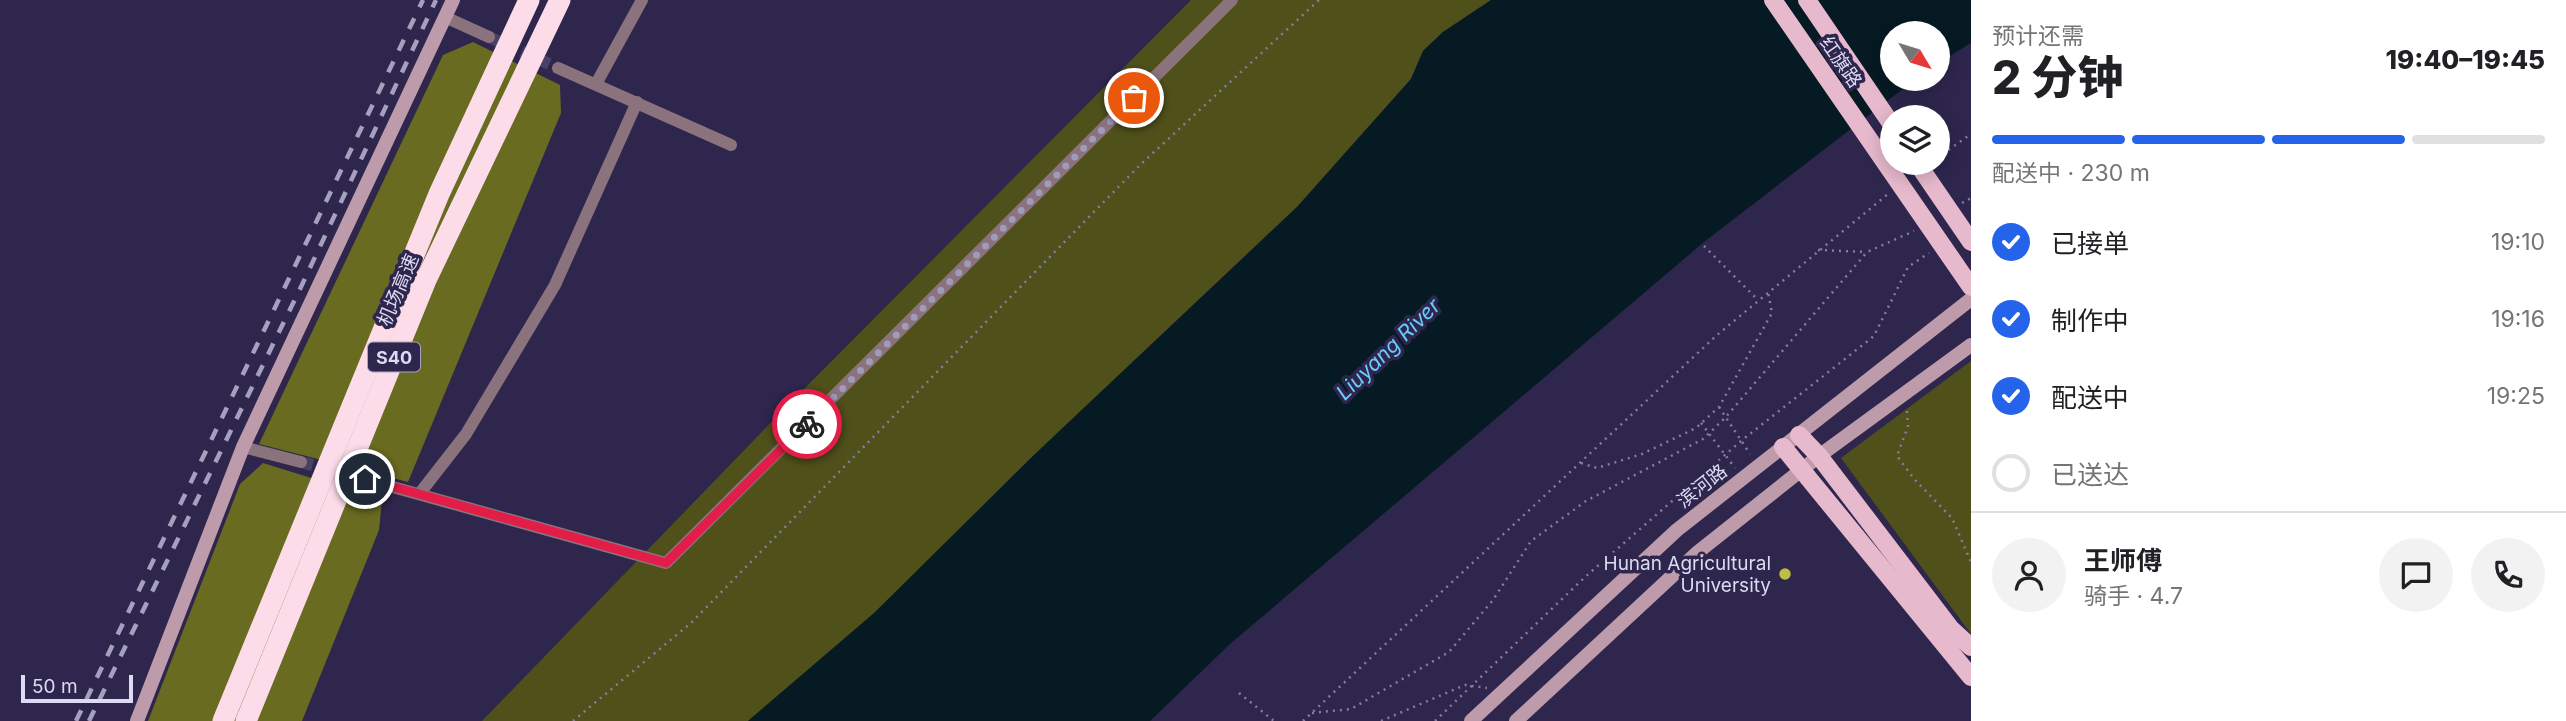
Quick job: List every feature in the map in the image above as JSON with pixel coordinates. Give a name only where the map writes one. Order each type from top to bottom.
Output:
[{"type":"highway","name":"机场高速","points":[[223,721],[439,194],[527,0]]},
{"type":"highway","name":"机场高速","points":[[246,721],[426,280],[560,0]]},
{"type":"highway","points":[[466,195],[521,109],[572,0]]},
{"type":"main road","points":[[137,721],[243,447],[453,0]]},
{"type":"main road","name":"红旗路","points":[[1773,0],[1971,287]]},
{"type":"main road","name":"红旗路","points":[[1807,0],[1880,107]]},
{"type":"main road","points":[[1925,175],[1971,242]]},
{"type":"main road","points":[[1956,265],[1971,299]]},
{"type":"main road","name":"滨河路","points":[[1471,721],[1677,530],[1971,299]]},
{"type":"main road","points":[[1517,721],[1698,552],[1819,456],[1971,345]]},
{"type":"main road","points":[[1799,435],[1819,456],[1951,629],[1971,647]]},
{"type":"main road","points":[[1783,447],[1950,655],[1971,677]]},
{"type":"street","points":[[596,84],[642,0]]},
{"type":"street","points":[[365,479],[666,563],[1232,0]]},
{"type":"street","points":[[445,17],[489,37]]},
{"type":"street","points":[[558,68],[731,145]]},
{"type":"street","points":[[420,494],[466,434],[555,285],[637,103]]},
{"type":"street","points":[[243,447],[300,462]]},
{"type":"path","points":[[573,721],[691,623],[1140,164],[1319,0]]},
{"type":"path","points":[[1950,149],[1971,134]]},
{"type":"path","points":[[1303,721],[1758,300],[1892,191]]},
{"type":"path","points":[[1960,204],[1971,198]]},
{"type":"path","points":[[1312,713],[1351,709],[1450,652],[1493,600],[1531,541],[1586,501],[1708,434],[1725,418],[1867,252],[1916,230]]},
{"type":"path","points":[[1704,246],[1758,300]]},
{"type":"path","points":[[1435,721],[1585,578],[1741,441],[1874,336],[1908,267],[1940,247]]},
{"type":"path","points":[[1818,250],[1867,252]]},
{"type":"path","points":[[1580,463],[1597,468],[1642,454],[1700,423],[1719,407],[1772,313],[1768,292]]},
{"type":"path","points":[[1905,394],[1908,426],[1897,456],[1915,480],[1952,518],[1971,562]]},
{"type":"path","points":[[1719,407],[1758,466]]},
{"type":"path","points":[[1700,423],[1743,478]]},
{"type":"path","points":[[1381,721],[1452,690],[1471,686],[1504,690]]},
{"type":"path","points":[[1239,693],[1274,721]]},
{"type":"shaded area","points":[[1191,0],[1491,0],[1443,32],[1423,51],[1411,79],[1297,207],[1034,455],[874,614],[748,721],[482,721],[785,408]]},
{"type":"shaded area","points":[[473,42],[560,85],[561,113],[408,482],[259,444],[443,55]]},
{"type":"shaded area","points":[[1971,361],[1971,634],[1841,458]]},
{"type":"shaded area","points":[[263,463],[382,500],[379,530],[302,721],[148,721],[240,484]]},
{"type":"water","name":"Liuyang River","points":[[1491,0],[1971,0],[1971,43],[1950,56],[1950,21],[1880,21],[1880,91],[1900,91],[1704,242],[1230,644],[1150,721],[748,721],[874,613],[1034,455],[1297,207],[1411,79],[1423,51],[1443,32]]},
{"type":"tunnel","points":[[489,37],[558,68]]},
{"type":"tunnel","points":[[301,462],[364,479]]},
{"type":"railway","points":[[76,721],[423,0]]},
{"type":"railway","points":[[89,721],[300,289],[436,0]]},
{"type":"way so far","points":[[807,424],[1134,98]]},
{"type":"place","name":"Hunan Agricultural University","points":[[1785,574]]},
{"type":"route","points":[[365,479],[666,563],[807,424]]}]
